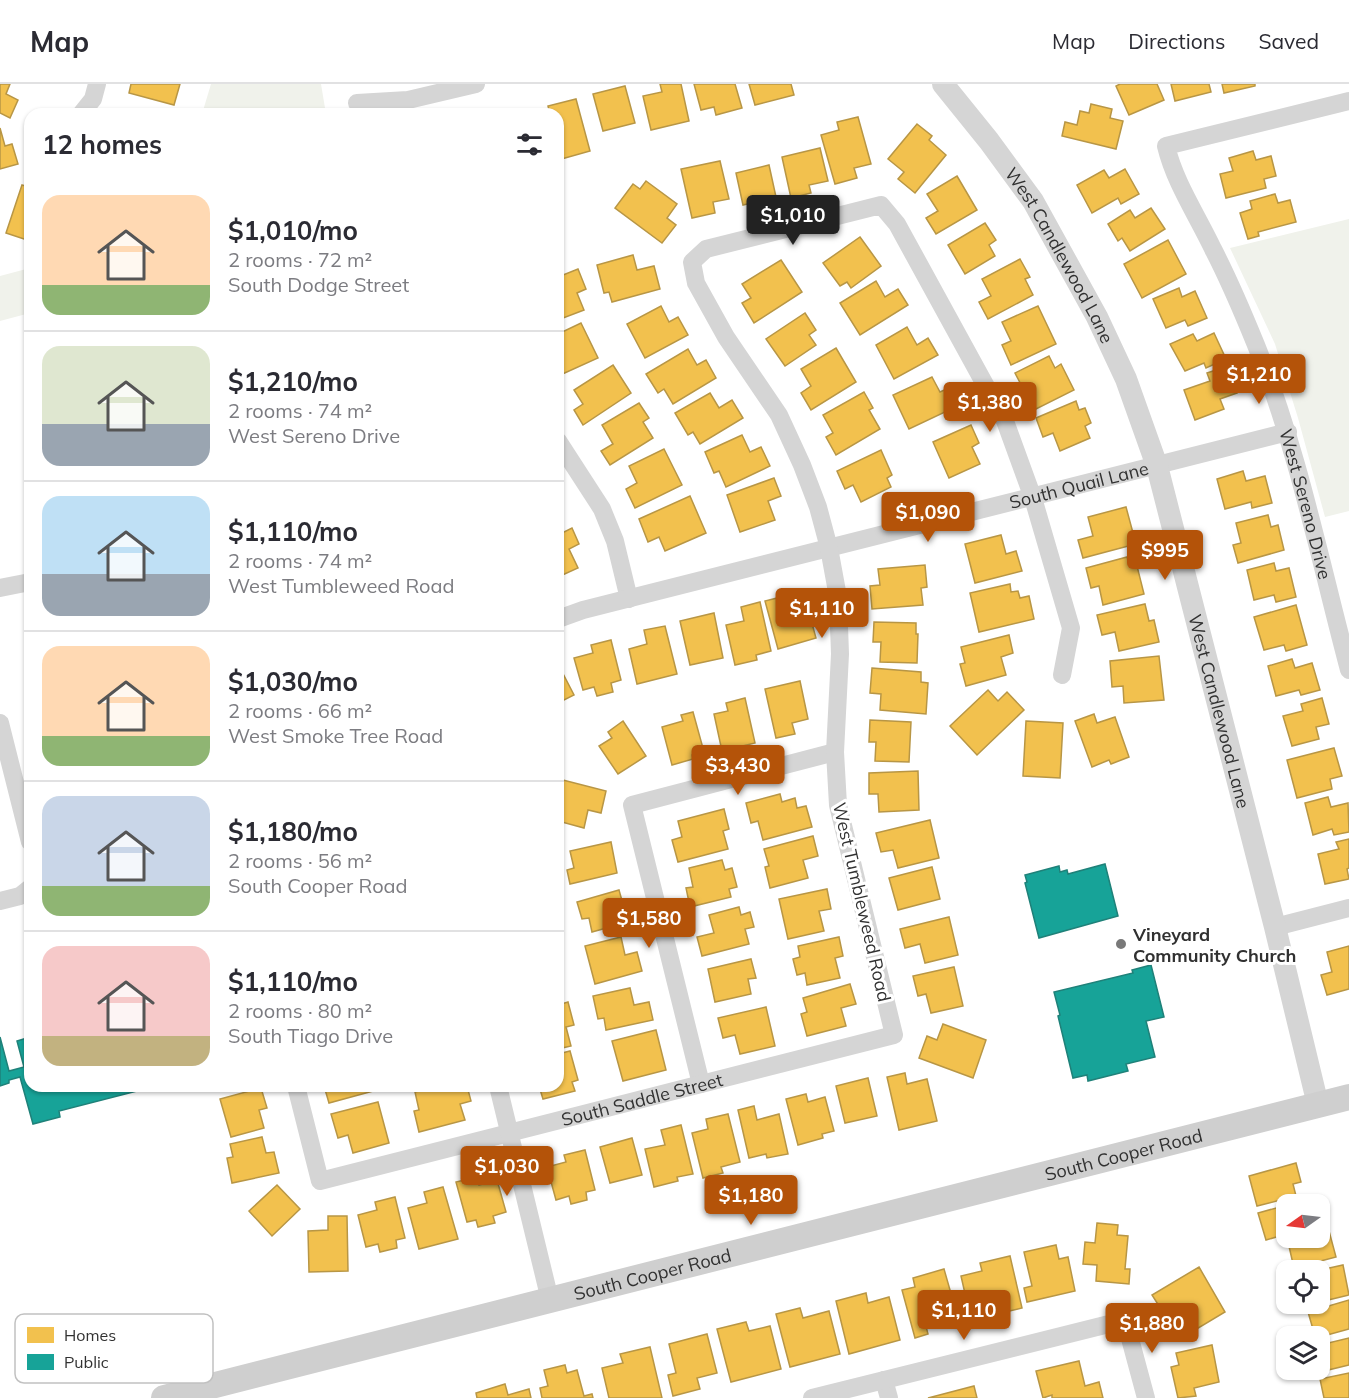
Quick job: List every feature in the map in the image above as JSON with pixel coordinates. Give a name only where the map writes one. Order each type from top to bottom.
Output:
[{"type":"main road","name":"South Cooper Road","points":[[164,1398],[1349,1097]]},
{"type":"street","points":[[86,108],[93,99],[97,84]]},
{"type":"street","points":[[357,103],[408,100],[476,84]]},
{"type":"street","name":"West Candlewood Lane","points":[[943,84],[990,141],[1033,201],[1097,317],[1125,379],[1156,466],[1275,927],[1318,1105]]},
{"type":"street","name":"West Sereno Drive","points":[[1349,101],[1166,146],[1172,168],[1244,315],[1288,432],[1345,638],[1349,670]]},
{"type":"street","name":"West Tumbleweed Road","points":[[894,1035],[838,805],[835,752],[840,654],[838,597],[829,548],[818,507],[802,465],[779,416],[721,328],[696,283],[692,262],[706,249],[881,205],[897,224],[1005,421],[1033,498]]},
{"type":"street","name":"South Quail Lane","points":[[564,617],[583,610],[1288,432]]},
{"type":"street","points":[[564,450],[602,509],[615,541],[630,599]]},
{"type":"street","points":[[1033,498],[1071,628],[1062,675]]},
{"type":"street","points":[[0,588],[24,583]]},
{"type":"street","points":[[0,723],[24,818]]},
{"type":"street","points":[[701,1084],[632,805],[835,752]]},
{"type":"street","points":[[0,901],[24,893]]},
{"type":"street","points":[[1275,927],[1349,908]]},
{"type":"street","name":"South Saddle Street","points":[[298,1092],[320,1181],[894,1035]]},
{"type":"street","points":[[499,1092],[550,1300]]},
{"type":"street","points":[[812,1398],[1125,1320],[1146,1398]]},
{"type":"street","points":[[884,1380],[889,1398]]},
{"type":"shaded area","points":[[211,84],[321,84],[325,108],[204,108]]},
{"type":"shaded area","points":[[1349,219],[1349,511],[1325,517],[1275,344],[1230,248]]},
{"type":"shaded area","points":[[24,270],[24,315],[0,321],[0,276]]},
{"type":"building: Homes","points":[[0,84],[10,84],[6,94],[18,100],[10,118],[0,113]]},
{"type":"building: Homes","points":[[131,84],[180,84],[174,105],[129,93]]},
{"type":"building: Homes","points":[[660,84],[681,84],[689,121],[651,130],[643,96],[662,92]]},
{"type":"building: Homes","points":[[694,84],[735,84],[742,108],[716,115],[714,107],[701,110]]},
{"type":"building: Homes","points":[[749,84],[791,84],[794,95],[755,105]]},
{"type":"building: Homes","points":[[1120,84],[1157,84],[1164,100],[1129,115],[1116,86]]},
{"type":"building: Homes","points":[[1171,84],[1209,84],[1211,92],[1175,101]]},
{"type":"building: Homes","points":[[1222,84],[1255,84],[1255,86],[1224,93]]},
{"type":"building: Homes","points":[[625,86],[635,123],[603,131],[593,94]]},
{"type":"building: Homes","points":[[576,99],[590,151],[564,158],[564,108],[548,108],[548,106]]},
{"type":"building: Homes","points":[[1091,104],[1112,109],[1110,118],[1123,121],[1116,149],[1062,136],[1065,122],[1077,125],[1080,111],[1089,113]]},
{"type":"building: Homes","points":[[858,117],[871,164],[854,168],[857,178],[835,184],[821,135],[839,130],[837,122]]},
{"type":"building: Homes","points":[[917,124],[932,136],[929,140],[946,155],[915,193],[898,179],[904,172],[888,159]]},
{"type":"building: Homes","points":[[0,128],[5,146],[12,144],[18,164],[0,169]]},
{"type":"building: Homes","points":[[820,148],[828,181],[809,185],[811,193],[791,198],[782,157]]},
{"type":"building: Homes","points":[[1253,151],[1256,160],[1271,156],[1276,176],[1264,179],[1266,188],[1226,198],[1220,174],[1233,171],[1229,158]]},
{"type":"building: Homes","points":[[720,161],[729,199],[713,202],[715,213],[692,218],[681,169]]},
{"type":"building: Homes","points":[[769,165],[776,197],[743,205],[736,173]]},
{"type":"building: Homes","points":[[1125,169],[1139,194],[1121,204],[1118,198],[1092,213],[1077,185],[1104,170],[1109,178]]},
{"type":"building: Homes","points":[[957,176],[977,210],[936,234],[926,218],[938,211],[927,194]]},
{"type":"building: Homes","points":[[646,181],[677,204],[667,218],[676,225],[662,243],[615,208],[633,184],[640,189]]},
{"type":"building: Homes","points":[[22,185],[24,186],[24,239],[6,233]]},
{"type":"building: Homes","points":[[1275,194],[1278,203],[1290,200],[1296,222],[1258,232],[1259,236],[1248,239],[1240,213],[1252,209],[1250,201]]},
{"type":"building: Homes","points":[[1151,208],[1165,229],[1130,251],[1122,238],[1118,241],[1108,224],[1130,210],[1135,218]]},
{"type":"building: Homes","points":[[985,223],[996,240],[989,245],[995,256],[965,274],[948,245]]},
{"type":"building: Homes","points":[[860,237],[881,266],[851,288],[847,282],[840,286],[823,263]]},
{"type":"building: Homes","points":[[1168,240],[1186,274],[1142,298],[1124,264]]},
{"type":"building: Homes","points":[[633,255],[637,270],[654,266],[660,289],[612,302],[609,292],[604,293],[597,265]]},
{"type":"building: Homes","points":[[1020,259],[1030,277],[1025,279],[1033,295],[988,319],[979,302],[991,296],[982,279]]},
{"type":"building: Homes","points":[[781,260],[802,292],[754,323],[742,303],[751,298],[742,284]]},
{"type":"building: Homes","points":[[578,269],[586,289],[577,293],[584,310],[564,318],[564,275]]},
{"type":"building: Homes","points":[[876,281],[885,297],[898,289],[908,305],[860,335],[840,303]]},
{"type":"building: Homes","points":[[1179,288],[1182,297],[1195,291],[1207,318],[1188,326],[1185,320],[1166,328],[1153,299]]},
{"type":"building: Homes","points":[[661,306],[669,322],[678,317],[688,335],[645,358],[627,324]]},
{"type":"building: Homes","points":[[1038,306],[1056,344],[1011,365],[1002,345],[1011,341],[1002,322]]},
{"type":"building: Homes","points":[[805,313],[816,330],[809,335],[816,345],[785,366],[766,339]]},
{"type":"building: Homes","points":[[581,323],[598,358],[564,373],[564,331]]},
{"type":"building: Homes","points":[[907,327],[917,345],[928,338],[938,355],[894,379],[876,345]]},
{"type":"building: Homes","points":[[1214,333],[1226,359],[1206,368],[1204,363],[1185,371],[1170,344],[1193,334],[1197,341]]},
{"type":"building: Homes","points":[[836,348],[856,382],[811,410],[801,393],[811,386],[801,369]]},
{"type":"building: Homes","points":[[688,349],[697,365],[706,360],[716,378],[673,404],[664,389],[658,393],[646,374]]},
{"type":"building: Homes","points":[[1049,356],[1055,368],[1061,364],[1074,390],[1034,410],[1015,373]]},
{"type":"building: Homes","points":[[613,365],[631,393],[583,425],[574,410],[583,404],[574,390]]},
{"type":"building: Homes","points":[[1228,366],[1237,393],[1220,399],[1224,409],[1195,420],[1184,390],[1210,381],[1207,373]]},
{"type":"building: Homes","points":[[932,377],[940,392],[953,386],[962,404],[909,429],[893,395]]},
{"type":"building: Homes","points":[[864,392],[873,408],[869,410],[880,429],[836,455],[826,437],[833,433],[823,415]]},
{"type":"building: Homes","points":[[710,393],[719,408],[732,400],[743,418],[700,444],[693,432],[688,435],[675,413]]},
{"type":"building: Homes","points":[[1076,401],[1079,410],[1085,408],[1091,423],[1085,426],[1090,438],[1060,451],[1053,433],[1043,437],[1036,418]]},
{"type":"building: Homes","points":[[639,403],[649,418],[643,422],[653,438],[610,465],[601,451],[613,444],[602,425]]},
{"type":"building: Homes","points":[[971,425],[979,443],[972,447],[980,464],[949,478],[933,442]]},
{"type":"building: Homes","points":[[742,435],[750,452],[761,447],[770,466],[726,487],[719,471],[714,473],[705,452]]},
{"type":"building: Homes","points":[[664,449],[682,485],[635,508],[626,489],[637,483],[629,466]]},
{"type":"building: Homes","points":[[881,450],[892,475],[887,478],[891,487],[861,502],[853,485],[845,489],[837,471]]},
{"type":"building: Homes","points":[[1243,471],[1246,481],[1265,476],[1272,503],[1252,508],[1251,502],[1225,509],[1217,479]]},
{"type":"building: Homes","points":[[774,478],[781,496],[768,501],[775,520],[740,532],[727,495]]},
{"type":"building: Homes","points":[[690,496],[706,533],[665,551],[659,537],[648,542],[639,519]]},
{"type":"building: Homes","points":[[1126,507],[1136,544],[1083,558],[1078,540],[1093,536],[1088,517]]},
{"type":"building: Homes","points":[[1268,515],[1271,527],[1278,525],[1284,550],[1238,563],[1233,545],[1241,543],[1236,523]]},
{"type":"building: Homes","points":[[572,528],[579,544],[569,549],[578,568],[564,574],[564,532]]},
{"type":"building: Homes","points":[[1001,535],[1006,554],[1016,551],[1022,571],[975,583],[965,544]]},
{"type":"building: Homes","points":[[1127,557],[1130,567],[1137,566],[1144,594],[1103,605],[1099,586],[1091,588],[1086,568]]},
{"type":"building: Homes","points":[[1274,563],[1276,571],[1289,568],[1296,597],[1276,602],[1274,595],[1254,600],[1247,570]]},
{"type":"building: Homes","points":[[925,565],[927,587],[921,588],[923,605],[872,609],[870,586],[880,585],[878,569]]},
{"type":"building: Homes","points":[[1010,584],[1011,592],[1018,591],[1020,598],[1029,596],[1034,619],[979,632],[970,593]]},
{"type":"building: Homes","points":[[785,596],[788,607],[806,602],[816,638],[778,649],[765,601]]},
{"type":"building: Homes","points":[[760,602],[771,651],[756,655],[757,660],[735,665],[726,625],[744,621],[741,607]]},
{"type":"building: Homes","points":[[1145,604],[1149,621],[1154,620],[1159,642],[1119,651],[1115,632],[1102,635],[1097,615]]},
{"type":"building: Homes","points":[[1296,605],[1307,645],[1286,651],[1284,645],[1264,650],[1254,617]]},
{"type":"building: Homes","points":[[714,613],[723,658],[690,665],[680,621]]},
{"type":"building: Homes","points":[[874,622],[916,623],[917,663],[880,662],[881,642],[873,642]]},
{"type":"building: Homes","points":[[665,626],[677,674],[637,684],[629,649],[647,644],[644,630]]},
{"type":"building: Homes","points":[[1009,635],[1013,653],[1001,657],[1006,675],[966,686],[960,664],[965,663],[961,647]]},
{"type":"building: Homes","points":[[611,640],[621,680],[611,683],[613,692],[597,696],[594,687],[583,690],[574,658],[593,653],[591,645]]},
{"type":"building: Homes","points":[[1159,656],[1164,700],[1124,703],[1123,686],[1112,687],[1110,661]]},
{"type":"building: Homes","points":[[1292,659],[1295,668],[1312,663],[1320,690],[1301,695],[1299,690],[1276,696],[1268,666]]},
{"type":"building: Homes","points":[[872,668],[921,672],[921,682],[928,683],[926,714],[880,710],[881,694],[870,693]]},
{"type":"building: Homes","points":[[564,676],[574,695],[564,700]]},
{"type":"building: Homes","points":[[800,681],[808,719],[792,723],[795,734],[776,738],[765,689]]},
{"type":"building: Homes","points":[[988,690],[998,701],[1007,692],[1024,710],[977,755],[950,726]]},
{"type":"building: Homes","points":[[745,698],[755,743],[722,751],[714,714],[728,711],[726,703]]},
{"type":"building: Homes","points":[[1322,698],[1329,724],[1316,727],[1319,739],[1292,746],[1283,716],[1303,711],[1301,704]]},
{"type":"building: Homes","points":[[693,712],[704,752],[692,755],[693,759],[672,765],[662,727],[683,721],[681,715]]},
{"type":"building: Homes","points":[[1094,714],[1097,723],[1115,717],[1129,757],[1111,764],[1109,760],[1092,767],[1075,721]]},
{"type":"building: Homes","points":[[870,720],[911,722],[909,762],[875,761],[876,742],[869,742]]},
{"type":"building: Homes","points":[[623,721],[646,756],[618,774],[599,746],[612,738],[608,732]]},
{"type":"building: Homes","points":[[1026,721],[1063,723],[1060,778],[1023,776]]},
{"type":"building: Homes","points":[[1334,748],[1342,776],[1330,779],[1332,789],[1297,798],[1287,760]]},
{"type":"building: Homes","points":[[918,771],[919,810],[879,812],[878,794],[869,794],[869,773]]},
{"type":"building: Homes","points":[[564,780],[606,791],[601,813],[588,810],[584,828],[564,823]]},
{"type":"building: Homes","points":[[780,794],[782,802],[795,798],[797,808],[806,806],[812,827],[763,840],[758,821],[751,823],[746,803]]},
{"type":"building: Homes","points":[[1328,797],[1331,807],[1348,803],[1349,832],[1334,835],[1332,829],[1313,835],[1305,803]]},
{"type":"building: Homes","points":[[724,809],[729,829],[723,831],[728,849],[678,862],[672,840],[682,837],[678,821]]},
{"type":"building: Homes","points":[[930,820],[939,858],[898,868],[893,850],[881,852],[876,833]]},
{"type":"building: Homes","points":[[813,836],[818,856],[803,860],[808,878],[770,888],[765,867],[769,866],[764,849]]},
{"type":"building: Homes","points":[[1349,839],[1349,868],[1347,869],[1349,879],[1325,884],[1318,854],[1339,849],[1336,842]]},
{"type":"building: Homes","points":[[611,842],[617,873],[570,884],[567,870],[574,868],[570,851]]},
{"type":"building: Homes","points":[[722,860],[725,870],[732,868],[737,887],[729,889],[731,897],[690,907],[686,888],[693,887],[689,868]]},
{"type":"building: Homes","points":[[932,867],[940,899],[898,910],[889,878]]},
{"type":"building: Homes","points":[[827,889],[831,909],[819,911],[824,931],[788,939],[779,899]]},
{"type":"building: Homes","points":[[619,890],[628,922],[592,932],[589,918],[582,919],[577,902]]},
{"type":"building: Homes","points":[[739,907],[741,915],[750,912],[754,927],[745,929],[749,944],[702,956],[697,937],[714,933],[709,915]]},
{"type":"building: Homes","points":[[949,917],[958,955],[925,963],[920,944],[905,948],[900,929]]},
{"type":"building: Homes","points":[[621,937],[625,955],[637,952],[642,971],[595,984],[585,946]]},
{"type":"building: Homes","points":[[839,937],[843,956],[835,958],[840,978],[807,985],[805,973],[797,975],[793,959],[800,957],[798,946]]},
{"type":"building: Homes","points":[[1349,946],[1349,989],[1327,995],[1321,975],[1332,972],[1327,952]]},
{"type":"building: Homes","points":[[751,959],[756,978],[748,979],[751,994],[715,1002],[708,969]]},
{"type":"building: Homes","points":[[954,967],[963,1006],[931,1013],[926,994],[918,996],[913,976]]},
{"type":"building: Homes","points":[[850,984],[856,1004],[841,1008],[846,1026],[807,1036],[801,1014],[807,1012],[803,998]]},
{"type":"building: Homes","points":[[630,988],[634,1005],[649,1002],[653,1020],[606,1030],[604,1018],[598,1019],[593,996]]},
{"type":"building: Homes","points":[[568,1002],[574,1025],[566,1027],[571,1046],[564,1048],[564,1003]]},
{"type":"building: Homes","points":[[766,1007],[775,1046],[740,1054],[735,1035],[723,1038],[718,1018]]},
{"type":"building: Homes","points":[[943,1024],[986,1040],[973,1078],[919,1058],[927,1036],[937,1040]]},
{"type":"building: Homes","points":[[656,1030],[666,1070],[623,1081],[612,1041]]},
{"type":"building: Homes","points":[[570,1051],[578,1080],[572,1082],[575,1091],[543,1099],[541,1092],[564,1092],[564,1052]]},
{"type":"building: Homes","points":[[905,1073],[907,1084],[927,1079],[937,1121],[899,1130],[887,1077]]},
{"type":"building: Homes","points":[[868,1078],[877,1116],[845,1123],[836,1086]]},
{"type":"building: Homes","points":[[246,1092],[262,1092],[267,1108],[259,1110],[264,1128],[231,1137],[220,1099]]},
{"type":"building: Homes","points":[[326,1092],[370,1092],[329,1103]]},
{"type":"building: Homes","points":[[415,1092],[469,1092],[471,1101],[460,1104],[465,1120],[419,1132],[414,1111],[419,1110]]},
{"type":"building: Homes","points":[[806,1094],[808,1102],[825,1097],[834,1131],[822,1134],[823,1138],[798,1145],[786,1099]]},
{"type":"building: Homes","points":[[378,1102],[389,1143],[353,1153],[348,1135],[338,1138],[331,1114]]},
{"type":"building: Homes","points":[[754,1106],[757,1120],[779,1114],[788,1154],[767,1158],[766,1154],[749,1158],[738,1110]]},
{"type":"building: Homes","points":[[728,1114],[740,1162],[721,1167],[723,1173],[703,1178],[692,1133],[708,1129],[706,1119]]},
{"type":"building: Homes","points":[[681,1125],[693,1174],[677,1177],[678,1181],[654,1187],[645,1149],[665,1145],[661,1130]]},
{"type":"building: Homes","points":[[262,1137],[266,1153],[274,1152],[279,1173],[232,1183],[227,1158],[233,1157],[230,1144]]},
{"type":"building: Homes","points":[[632,1138],[642,1175],[610,1183],[600,1147]]},
{"type":"building: Homes","points":[[585,1150],[595,1190],[586,1192],[587,1200],[571,1204],[569,1196],[556,1200],[547,1167],[566,1162],[564,1155]]},
{"type":"building: Homes","points":[[1296,1163],[1301,1182],[1293,1184],[1296,1194],[1276,1194],[1276,1201],[1257,1206],[1249,1176]]},
{"type":"building: Homes","points":[[477,1177],[479,1185],[497,1180],[506,1212],[493,1216],[495,1223],[478,1227],[476,1220],[467,1222],[456,1182]]},
{"type":"building: Homes","points":[[277,1185],[300,1209],[272,1236],[249,1211]]},
{"type":"building: Homes","points":[[443,1187],[458,1239],[419,1249],[408,1208],[427,1203],[424,1192]]},
{"type":"building: Homes","points":[[395,1197],[405,1238],[396,1240],[397,1248],[380,1252],[378,1244],[366,1247],[358,1215],[377,1210],[375,1202]]},
{"type":"building: Homes","points":[[1276,1208],[1276,1237],[1266,1240],[1258,1213]]},
{"type":"building: Homes","points":[[328,1216],[347,1216],[348,1271],[309,1272],[308,1231],[328,1230]]},
{"type":"building: Homes","points":[[1097,1223],[1118,1225],[1117,1235],[1128,1236],[1125,1269],[1130,1269],[1129,1284],[1096,1281],[1097,1265],[1083,1264],[1085,1242],[1095,1243]]},
{"type":"building: Homes","points":[[1330,1235],[1336,1257],[1325,1260],[1292,1260],[1289,1248],[1330,1248]]},
{"type":"building: Homes","points":[[1056,1245],[1059,1259],[1068,1257],[1075,1291],[1027,1302],[1024,1288],[1032,1286],[1024,1252]]},
{"type":"building: Homes","points":[[1010,1256],[1022,1308],[971,1320],[961,1276],[982,1271],[980,1263]]},
{"type":"building: Homes","points":[[1343,1265],[1349,1295],[1330,1300],[1330,1268]]},
{"type":"building: Homes","points":[[1199,1267],[1225,1312],[1180,1339],[1152,1295]]},
{"type":"building: Homes","points":[[944,1269],[956,1311],[924,1319],[928,1334],[915,1338],[902,1290],[915,1287],[913,1278]]},
{"type":"building: Homes","points":[[866,1293],[868,1303],[889,1297],[900,1340],[849,1354],[836,1301]]},
{"type":"building: Homes","points":[[1349,1300],[1349,1329],[1330,1334],[1330,1326],[1312,1326],[1309,1314],[1330,1314],[1330,1306]]},
{"type":"building: Homes","points":[[800,1308],[803,1318],[829,1311],[840,1354],[790,1367],[776,1314]]},
{"type":"building: Homes","points":[[746,1322],[749,1331],[770,1326],[781,1369],[731,1382],[717,1329]]},
{"type":"building: Homes","points":[[707,1334],[717,1373],[697,1378],[700,1389],[673,1396],[668,1375],[676,1373],[669,1344]]},
{"type":"building: Homes","points":[[1349,1338],[1349,1365],[1330,1370],[1330,1343]]},
{"type":"building: Homes","points":[[1212,1345],[1219,1382],[1194,1388],[1196,1396],[1178,1398],[1171,1367],[1179,1365],[1176,1353]]},
{"type":"building: Homes","points":[[650,1347],[662,1398],[609,1398],[602,1368],[623,1363],[620,1354]]},
{"type":"building: Homes","points":[[1079,1361],[1085,1386],[1099,1382],[1103,1398],[1052,1398],[1052,1395],[1043,1398],[1036,1371]]},
{"type":"building: Homes","points":[[565,1365],[567,1373],[577,1370],[584,1396],[592,1394],[593,1398],[542,1398],[540,1388],[548,1386],[544,1370]]},
{"type":"building: Homes","points":[[1349,1373],[1349,1398],[1324,1398],[1320,1380],[1330,1380],[1330,1377]]},
{"type":"building: Homes","points":[[505,1384],[508,1395],[529,1389],[531,1398],[477,1398],[476,1393]]},
{"type":"building: Homes","points":[[974,1386],[977,1398],[928,1398]]},
{"type":"building: Public","points":[[1105,864],[1118,916],[1039,938],[1025,875],[1059,866],[1060,872],[1067,870],[1068,874]]},
{"type":"building: Public","points":[[1151,965],[1164,1017],[1146,1021],[1155,1057],[1126,1064],[1128,1071],[1088,1081],[1087,1075],[1073,1078],[1054,992],[1133,973],[1132,970]]},
{"type":"building: Public","points":[[0,1037],[9,1071],[24,1067],[24,1091],[20,1077],[0,1086]]},
{"type":"building: Public","points":[[24,1039],[24,1067],[17,1041]]},
{"type":"building: Public","points":[[24,1092],[133,1092],[59,1111],[60,1117],[33,1124]]},
{"type":"place","name":"Vineyard Community Church","points":[[1121,944]]}]
